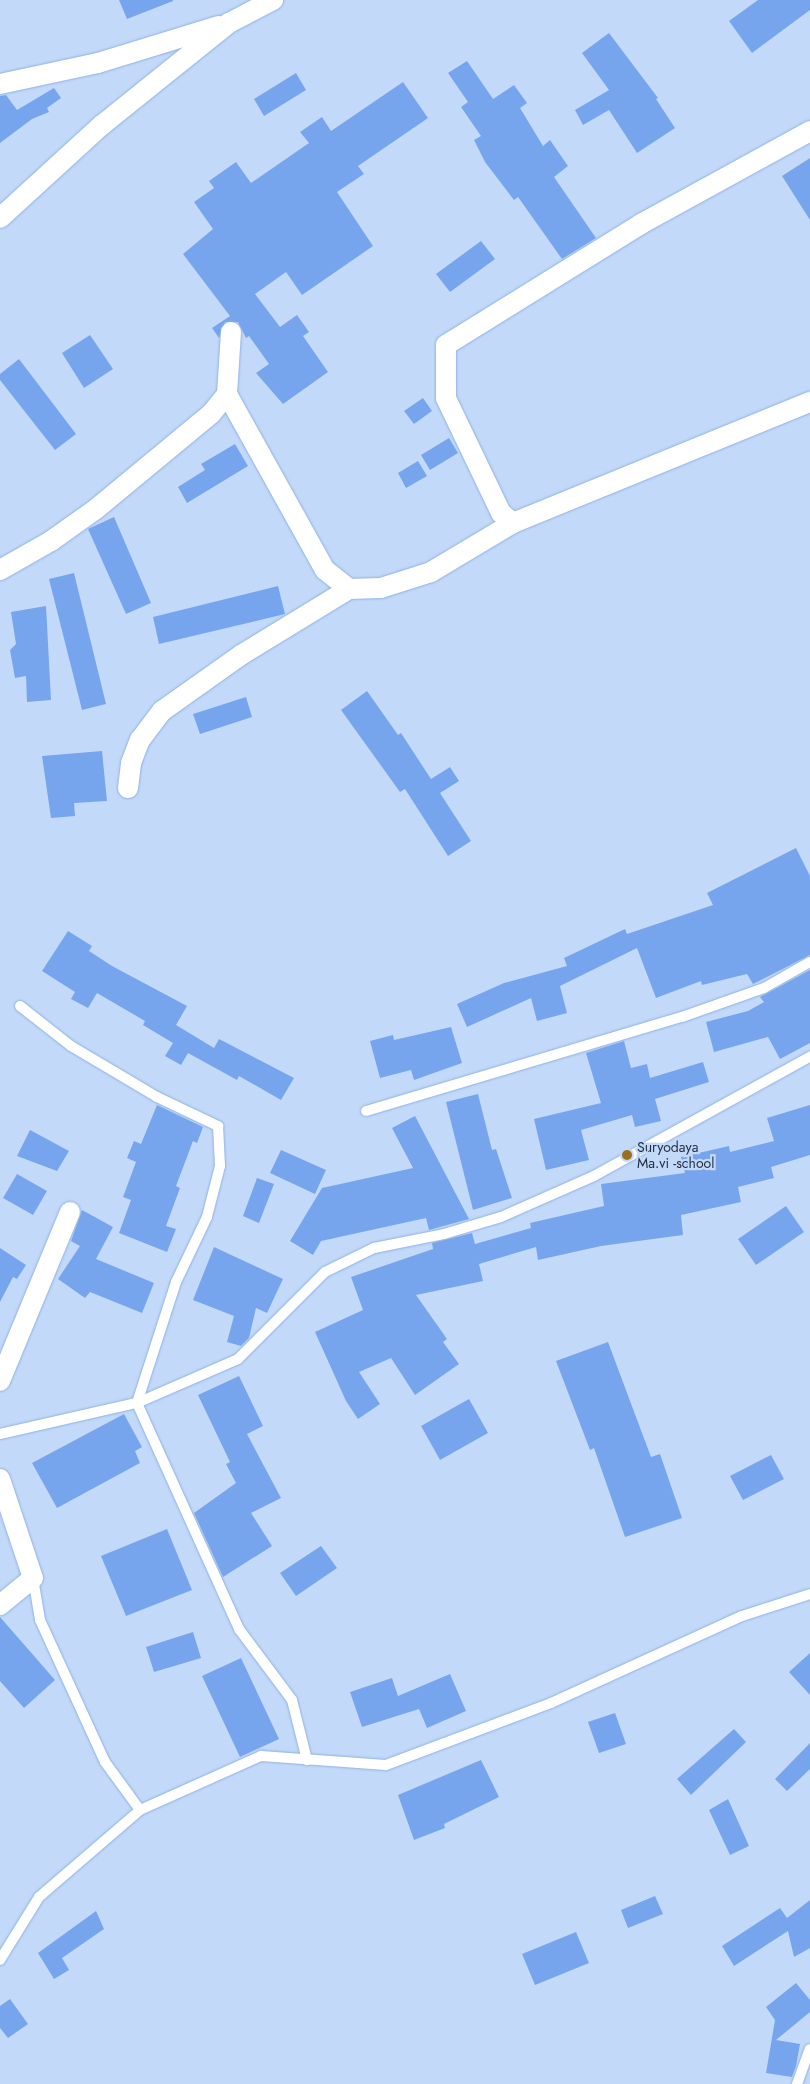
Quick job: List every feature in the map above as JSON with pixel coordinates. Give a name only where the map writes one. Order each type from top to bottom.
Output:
[{"type":"street","points":[[0,84],[98,63],[229,23],[273,0]]},
{"type":"street","points":[[0,218],[102,125],[229,23]]},
{"type":"street","points":[[513,523],[501,513],[446,398],[446,345],[641,224],[810,131]]},
{"type":"street","points":[[231,332],[227,394],[325,570],[349,589]]},
{"type":"street","points":[[0,570],[51,542],[96,509],[211,414],[227,394]]},
{"type":"street","points":[[128,788],[131,763],[140,740],[162,710],[241,655],[349,589],[381,588],[431,572],[513,523],[810,402]]},
{"type":"street","points":[[0,1381],[14,1354],[70,1212]]},
{"type":"street","points":[[0,1479],[3,1502],[33,1578],[0,1605]]},
{"type":"lane","points":[[366,1111],[682,1017],[764,988],[810,962]]},
{"type":"lane","points":[[20,1006],[71,1046],[157,1097],[218,1126],[220,1166],[207,1217],[176,1282],[136,1404],[239,1629],[292,1700],[307,1760]]},
{"type":"lane","points":[[0,1434],[136,1404],[238,1359],[325,1272],[374,1248],[444,1234],[501,1218],[594,1176],[810,1057]]},
{"type":"lane","points":[[33,1578],[40,1620],[105,1762],[140,1810]]},
{"type":"lane","points":[[0,1960],[39,1897],[140,1810],[261,1756],[386,1765],[551,1703],[742,1616],[810,1594]]},
{"type":"lane","points":[[797,2084],[810,2049]]},
{"type":"building","points":[[119,0],[173,0],[173,1],[127,19]]},
{"type":"building","points":[[758,0],[810,0],[810,10],[752,53],[729,21]]},
{"type":"building","points":[[609,33],[658,98],[656,99],[675,128],[637,153],[609,110],[583,125],[575,110],[609,90],[582,53]]},
{"type":"building","points":[[467,61],[493,99],[514,85],[527,103],[520,108],[543,146],[550,140],[568,166],[554,177],[596,238],[562,259],[518,197],[514,200],[485,162],[474,140],[481,136],[461,107],[468,102],[448,73]]},
{"type":"building","points":[[296,73],[306,90],[264,116],[254,99]]},
{"type":"building","points":[[403,82],[428,118],[358,166],[364,174],[337,192],[373,246],[302,295],[286,272],[255,294],[280,327],[297,315],[309,332],[303,336],[328,372],[283,404],[256,373],[269,364],[249,336],[246,338],[238,322],[225,322],[219,338],[212,328],[230,316],[183,254],[213,229],[194,202],[214,188],[209,181],[236,162],[251,183],[309,143],[300,132],[322,117],[331,131]]},
{"type":"building","points":[[54,88],[61,98],[47,108],[49,112],[32,119],[0,143],[0,96],[6,95],[17,110]]},
{"type":"building","points":[[810,158],[810,220],[782,176]]},
{"type":"building","points":[[481,241],[495,259],[450,292],[436,274]]},
{"type":"building","points":[[90,335],[113,369],[84,388],[62,353]]},
{"type":"building","points":[[19,359],[76,434],[55,450],[0,380],[0,374]]},
{"type":"building","points":[[423,398],[432,411],[414,424],[404,411]]},
{"type":"building","points":[[449,438],[458,453],[430,470],[421,455]]},
{"type":"building","points":[[235,444],[248,466],[187,503],[178,487],[205,470],[201,464]]},
{"type":"building","points":[[418,461],[427,476],[406,488],[398,473]]},
{"type":"building","points":[[114,517],[151,603],[126,614],[88,529]]},
{"type":"building","points":[[74,573],[106,704],[82,710],[49,579]]},
{"type":"building","points":[[278,586],[285,614],[159,644],[153,617]]},
{"type":"building","points":[[46,606],[51,700],[27,702],[26,676],[15,678],[10,650],[16,644],[11,612]]},
{"type":"building","points":[[367,691],[398,735],[401,733],[431,779],[450,767],[459,781],[440,793],[471,841],[448,856],[405,789],[400,792],[341,710]]},
{"type":"building","points":[[246,697],[252,717],[200,734],[193,714]]},
{"type":"building","points":[[102,751],[107,801],[74,803],[75,816],[51,818],[42,756]]},
{"type":"building","points":[[796,848],[810,876],[810,955],[753,984],[747,974],[702,985],[701,981],[656,998],[637,948],[560,986],[567,1013],[537,1021],[531,998],[467,1027],[457,1004],[504,983],[567,966],[564,958],[625,929],[627,934],[713,905],[707,893]]},
{"type":"building","points":[[68,931],[92,946],[89,951],[112,966],[187,1006],[176,1025],[214,1048],[219,1039],[294,1078],[281,1100],[239,1076],[237,1080],[188,1053],[181,1065],[165,1056],[173,1043],[143,1025],[145,1021],[97,993],[88,1008],[71,999],[75,992],[42,971]]},
{"type":"building","points":[[810,970],[810,1043],[780,1059],[768,1037],[714,1052],[706,1022],[748,1011],[764,1002],[760,997]]},
{"type":"building","points":[[451,1027],[462,1063],[414,1080],[411,1070],[380,1078],[370,1041],[393,1035],[394,1040]]},
{"type":"building","points":[[624,1041],[631,1068],[647,1064],[650,1078],[703,1062],[709,1082],[655,1099],[661,1121],[635,1127],[632,1115],[581,1130],[589,1160],[546,1170],[534,1119],[601,1103],[586,1053]]},
{"type":"building","points":[[478,1094],[492,1150],[496,1149],[512,1198],[473,1210],[446,1102]]},
{"type":"building","points":[[157,1105],[203,1127],[197,1143],[193,1141],[176,1186],[180,1188],[166,1226],[176,1229],[167,1252],[119,1233],[131,1200],[123,1197],[136,1162],[127,1158],[134,1141],[141,1144]]},
{"type":"building","points":[[810,1105],[810,1155],[771,1167],[774,1178],[738,1187],[741,1202],[681,1215],[683,1235],[601,1246],[538,1260],[536,1247],[479,1264],[483,1281],[416,1295],[447,1339],[443,1342],[459,1364],[415,1395],[391,1358],[359,1372],[380,1404],[358,1419],[346,1401],[315,1332],[363,1310],[351,1277],[433,1249],[432,1243],[472,1233],[475,1244],[531,1228],[530,1223],[604,1206],[601,1184],[685,1173],[681,1157],[729,1146],[730,1152],[774,1141],[767,1118]]},
{"type":"building","points":[[415,1116],[469,1219],[429,1230],[426,1218],[321,1241],[313,1255],[290,1241],[322,1188],[413,1168],[392,1128]]},
{"type":"building","points":[[30,1130],[69,1151],[57,1171],[17,1156]]},
{"type":"building","points":[[281,1150],[326,1170],[315,1194],[270,1173]]},
{"type":"building","points":[[17,1174],[47,1191],[33,1215],[3,1198]]},
{"type":"building","points":[[257,1178],[274,1184],[259,1223],[243,1216]]},
{"type":"building","points":[[786,1206],[804,1232],[756,1265],[738,1239]]},
{"type":"building","points":[[82,1210],[113,1227],[96,1259],[154,1283],[142,1313],[90,1292],[85,1298],[58,1279],[80,1246],[71,1241]]},
{"type":"building","points":[[214,1247],[283,1279],[267,1313],[256,1308],[249,1338],[241,1346],[227,1342],[234,1316],[193,1300]]},
{"type":"building","points":[[0,1248],[26,1265],[17,1279],[13,1277],[0,1302]]},
{"type":"building","points":[[608,1342],[651,1457],[660,1454],[682,1518],[625,1537],[594,1448],[590,1450],[556,1361]]},
{"type":"building","points":[[239,1376],[263,1426],[247,1434],[281,1498],[251,1513],[272,1546],[223,1577],[194,1513],[236,1483],[226,1464],[230,1462],[198,1395]]},
{"type":"building","points":[[469,1399],[488,1433],[440,1460],[421,1426]]},
{"type":"building","points":[[124,1414],[142,1447],[135,1451],[140,1463],[57,1508],[32,1463]]},
{"type":"building","points":[[771,1455],[784,1479],[743,1500],[730,1476]]},
{"type":"building","points":[[167,1529],[192,1590],[126,1616],[101,1556]]},
{"type":"building","points":[[321,1546],[337,1568],[296,1596],[280,1573]]},
{"type":"building","points":[[0,1617],[55,1680],[24,1708],[0,1681]]},
{"type":"building","points":[[193,1632],[201,1658],[154,1672],[146,1647]]},
{"type":"building","points":[[810,1653],[810,1695],[789,1672]]},
{"type":"building","points":[[241,1658],[279,1739],[240,1757],[202,1676]]},
{"type":"building","points":[[450,1674],[466,1711],[427,1728],[419,1709],[362,1727],[350,1692],[392,1678],[398,1696]]},
{"type":"building","points":[[615,1713],[626,1744],[599,1753],[588,1722]]},
{"type":"building","points":[[734,1729],[746,1742],[691,1795],[677,1779]]},
{"type":"building","points":[[810,1743],[810,1769],[787,1791],[775,1779]]},
{"type":"building","points":[[481,1760],[499,1797],[444,1824],[445,1828],[414,1840],[398,1795]]},
{"type":"building","points":[[728,1799],[749,1846],[730,1855],[709,1810]]},
{"type":"building","points":[[655,1896],[663,1914],[628,1928],[621,1910]]},
{"type":"building","points":[[810,1900],[810,1948],[794,1957],[788,1931],[734,1966],[722,1946],[780,1908],[787,1918]]},
{"type":"building","points":[[96,1911],[104,1929],[62,1958],[69,1970],[54,1979],[38,1953]]},
{"type":"building","points":[[576,1932],[589,1963],[535,1985],[522,1954]]},
{"type":"building","points":[[796,1983],[810,2000],[810,2012],[776,2040],[800,2044],[796,2066],[792,2077],[766,2073],[775,2020],[766,2007]]},
{"type":"building","points":[[10,1999],[28,2024],[8,2038],[0,2028],[0,2006]]},
{"type":"place","name":"Suryodaya Ma.vi -school","points":[[627,1155]]}]
